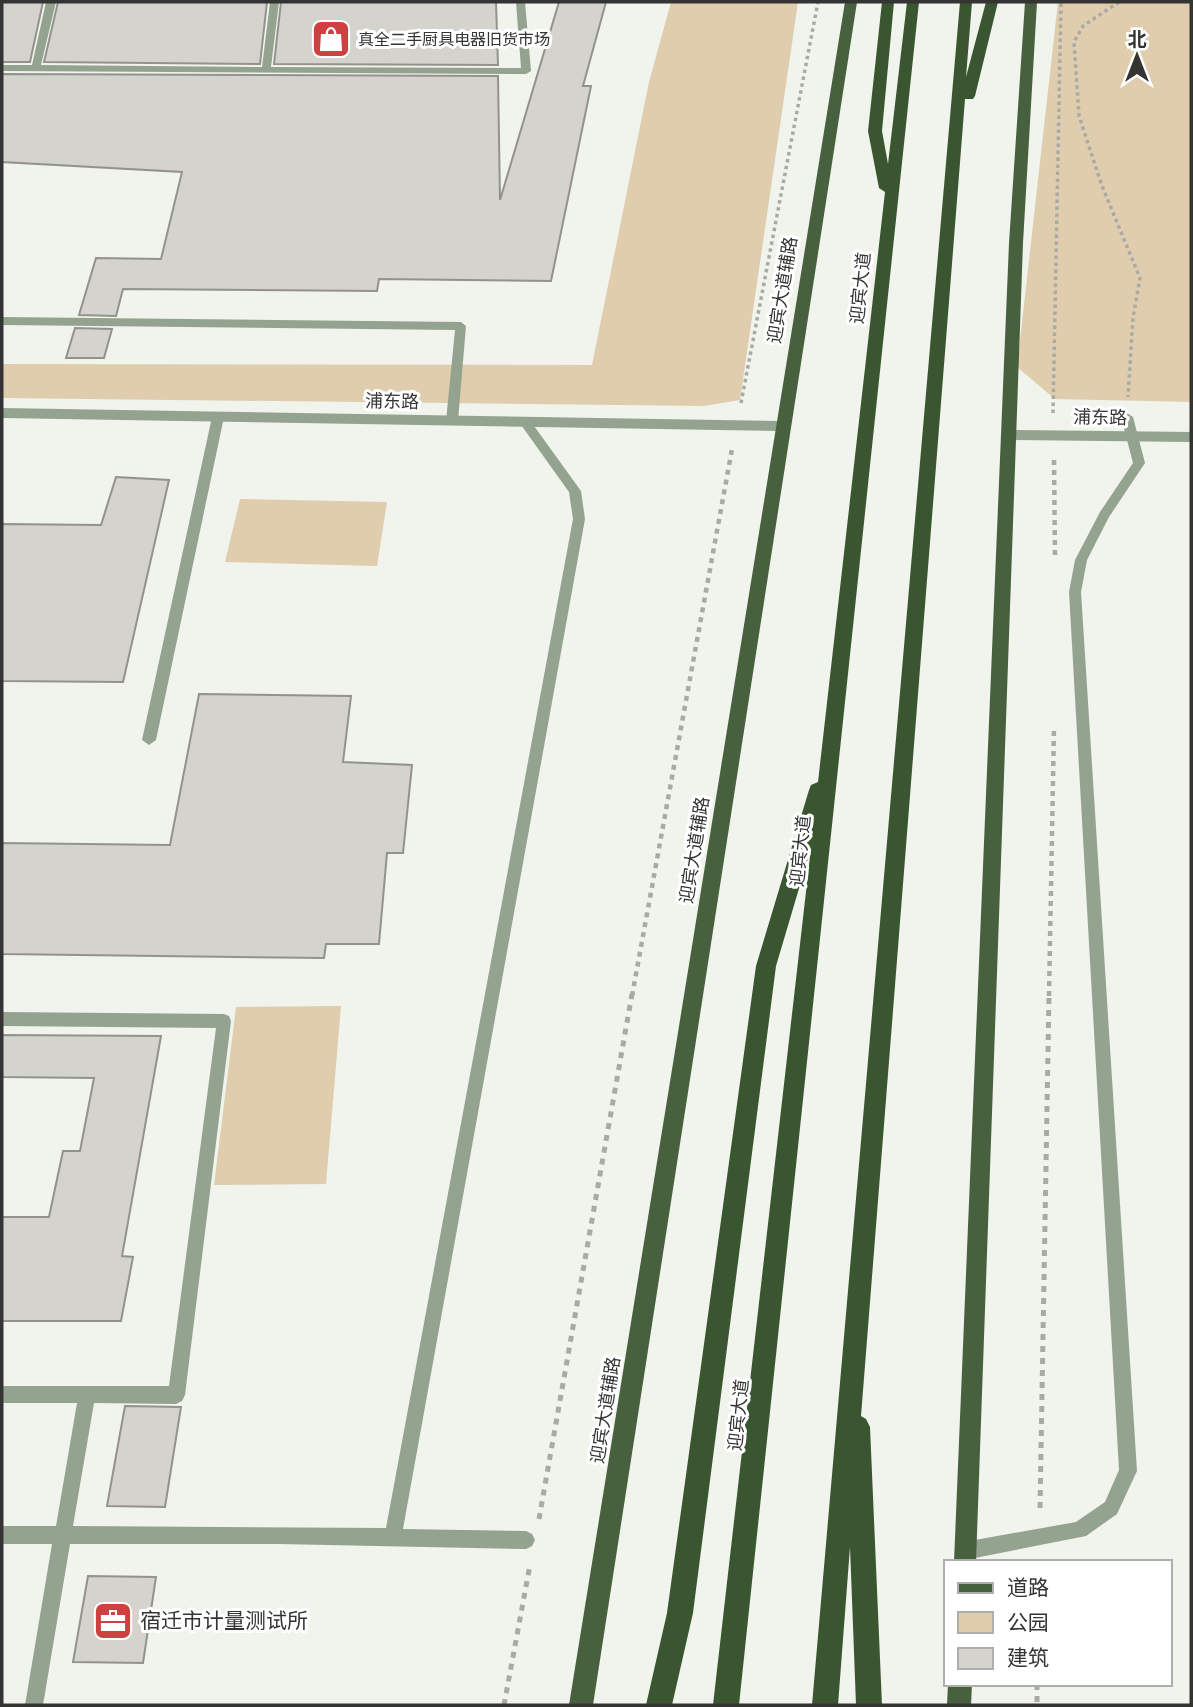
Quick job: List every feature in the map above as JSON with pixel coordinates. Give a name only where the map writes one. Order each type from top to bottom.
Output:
[{"type":"highway","points":[[888,2],[875,131],[890,207]]},
{"type":"highway","name":"迎宾大道","points":[[726,1705],[913,2]]},
{"type":"highway","points":[[825,1705],[966,2]]},
{"type":"highway","points":[[955,148],[992,2]]},
{"type":"highway","points":[[659,1705],[680,1613],[766,966],[833,742]]},
{"type":"highway","points":[[855,1341],[869,1705]]},
{"type":"main road","name":"迎宾大道辅路","points":[[581,1705],[851,2]]},
{"type":"main road","points":[[970,1556],[1016,243],[1031,2]]},
{"type":"main road","points":[[959,1705],[960,1686]]},
{"type":"street","name":"浦东路","points":[[2,413],[782,426]]},
{"type":"street","name":"浦东路","points":[[1009,435],[1191,437]]},
{"type":"lane","points":[[36,68],[51,2]]},
{"type":"lane","points":[[266,69],[275,2]]},
{"type":"lane","points":[[2,68],[526,71],[521,2]]},
{"type":"lane","points":[[2,321],[461,326],[452,421]]},
{"type":"lane","points":[[970,1556],[1080,1530],[1111,1508],[1128,1471],[1075,592],[1081,560],[1104,515],[1139,463],[1127,416]]},
{"type":"lane","points":[[149,740],[218,417]]},
{"type":"lane","points":[[393,1537],[579,519],[575,491],[525,422]]},
{"type":"lane","points":[[2,1019],[223,1021],[176,1395],[2,1394]]},
{"type":"lane","points":[[34,1705],[87,1394]]},
{"type":"lane","points":[[2,1535],[531,1535]]},
{"type":"path","points":[[531,1535],[688,680],[818,2]]},
{"type":"path","points":[[1053,414],[1061,2]]},
{"type":"path","points":[[1119,2],[1083,26],[1074,42],[1079,116],[1102,186],[1140,278],[1133,318],[1127,416]]},
{"type":"path","points":[[1054,455],[1055,565]]},
{"type":"path","points":[[1040,1520],[1054,717]]},
{"type":"path","points":[[504,1705],[532,1558]]},
{"type":"path","points":[[1037,1686],[1037,1705]]},
{"type":"green space","points":[[671,2],[798,2],[740,400],[704,406],[2,398],[2,364],[592,365],[649,82]]},
{"type":"green space","points":[[1058,2],[1191,2],[1191,402],[1055,399],[1017,367]]},
{"type":"green space","points":[[240,499],[387,502],[377,566],[225,562]]},
{"type":"green space","points":[[341,1006],[326,1184],[214,1185],[236,1007]]},
{"type":"building","points":[[2,2],[43,2],[30,62],[2,62]]},
{"type":"building","points":[[58,2],[267,2],[260,64],[44,62]]},
{"type":"building","points":[[281,2],[496,2],[498,65],[274,64]]},
{"type":"building","points":[[559,2],[606,2],[583,86],[591,86],[551,281],[379,279],[377,291],[123,289],[116,316],[79,315],[96,258],[161,259],[182,172],[2,162],[2,74],[498,76],[500,200]]},
{"type":"building","points":[[75,328],[112,329],[104,358],[66,358]]},
{"type":"building","points":[[116,477],[169,480],[123,682],[2,681],[2,524],[101,525]]},
{"type":"building","points":[[199,694],[351,696],[343,762],[412,765],[403,853],[387,853],[379,944],[326,944],[324,958],[2,954],[2,843],[170,845]]},
{"type":"building","points":[[2,1035],[161,1036],[122,1256],[133,1257],[121,1321],[2,1321],[2,1217],[49,1217],[63,1151],[80,1151],[94,1078],[2,1077]]},
{"type":"building","points":[[125,1406],[181,1407],[165,1507],[107,1506]]},
{"type":"building","points":[[88,1576],[156,1577],[143,1663],[73,1662]]},
{"type":"place","name":"真全二手厨具电器旧货市场","points":[[331,39]]},
{"type":"place","name":"宿迁市计量测试所","points":[[113,1621]]}]
